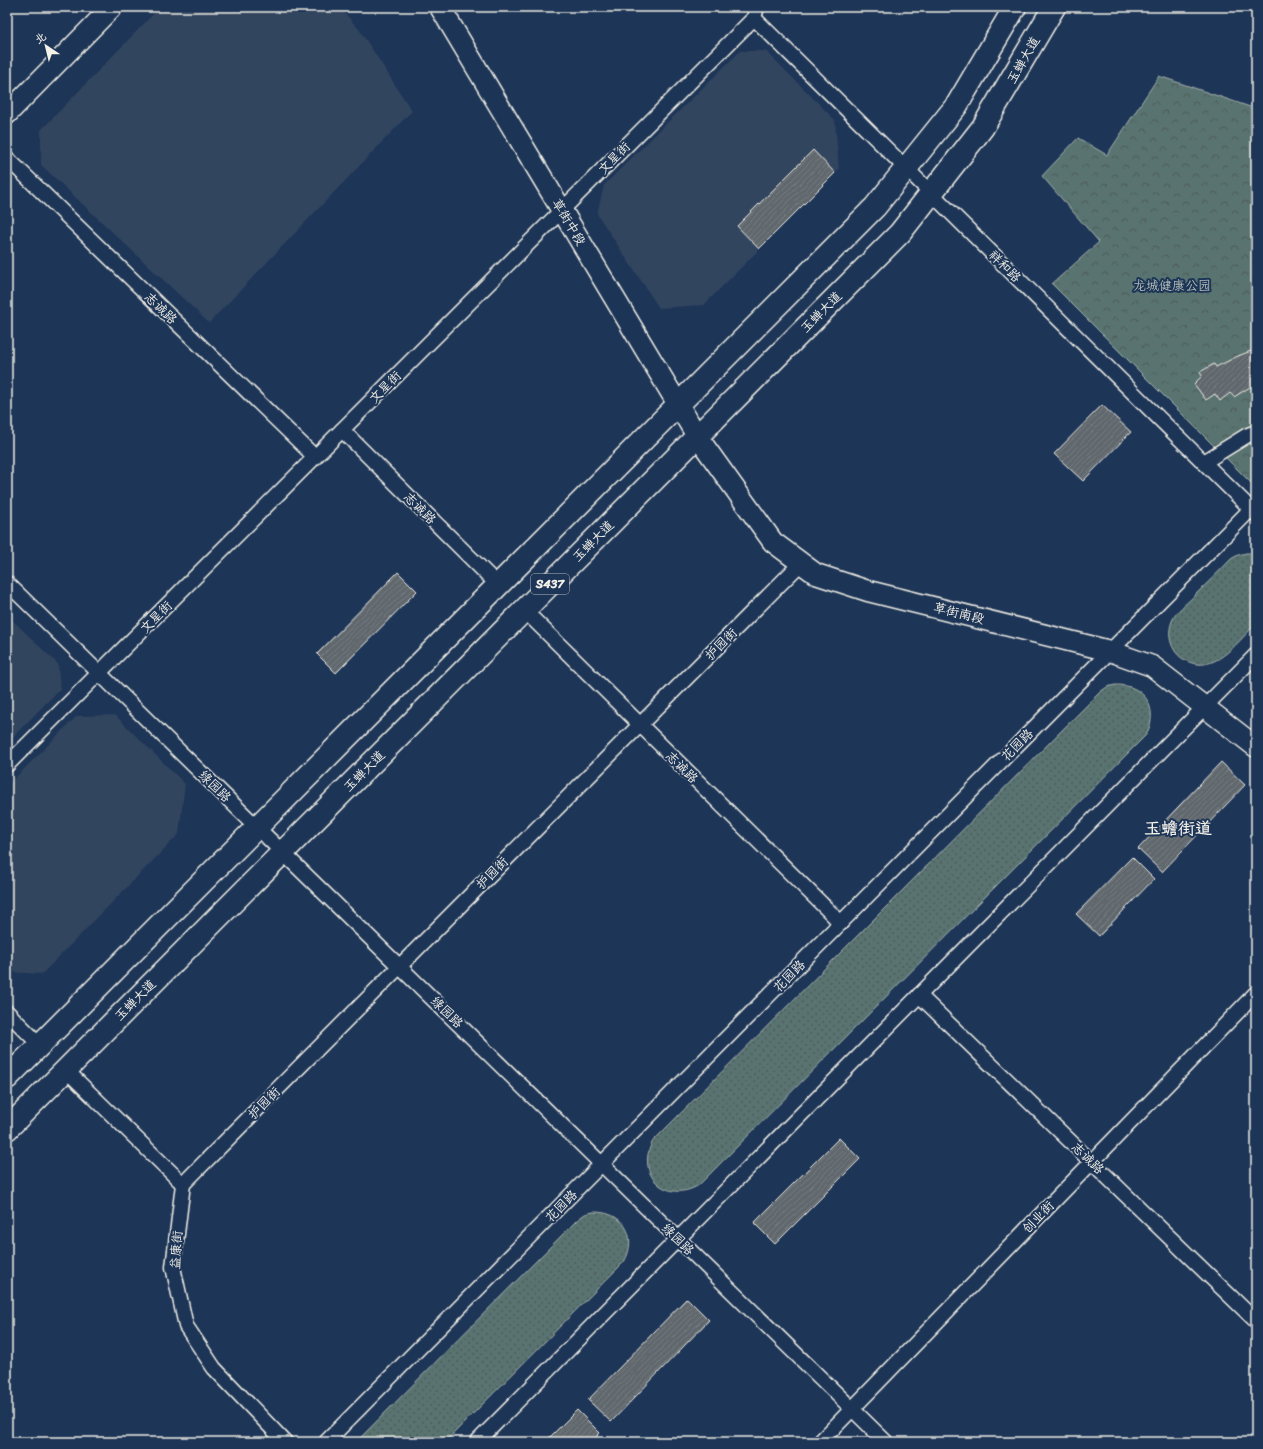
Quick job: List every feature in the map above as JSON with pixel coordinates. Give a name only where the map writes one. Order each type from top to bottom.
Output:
[{"type":"main road","points":[[7,114],[112,7]]},
{"type":"main road","name":"草街中段","points":[[440,7],[697,436]]},
{"type":"main road","name":"S437","points":[[7,1078],[875,207],[958,105],[1015,7]]},
{"type":"main road","name":"玉蝉大道","points":[[7,1129],[900,233],[984,127],[1054,7]]},
{"type":"main road","name":"草街南段","points":[[697,436],[773,542],[816,574],[868,591],[1110,651],[1152,666],[1256,747]]},
{"type":"street","name":"文星街","points":[[7,765],[562,210],[756,12]]},
{"type":"street","name":"祥和路","points":[[756,12],[906,168],[1254,512]]},
{"type":"street","name":"志诚路","points":[[7,158],[315,457]]},
{"type":"street","name":"志诚路","points":[[342,430],[498,585]]},
{"type":"street","points":[[1204,462],[1246,436],[1256,432]]},
{"type":"street","name":"花园路","points":[[326,1442],[1110,651],[1254,512]]},
{"type":"street","name":"护园街","points":[[183,1184],[801,563]]},
{"type":"street","name":"绿园路","points":[[7,583],[886,1442]]},
{"type":"street","name":"志诚路","points":[[524,610],[841,923]]},
{"type":"street","points":[[477,1442],[1256,655]]},
{"type":"street","name":"创业街","points":[[820,1442],[1256,993]]},
{"type":"street","name":"志诚路","points":[[919,995],[1256,1321]]},
{"type":"street","points":[[7,1012],[40,1045]]},
{"type":"street","points":[[66,1070],[183,1184]]},
{"type":"street","name":"益康街","points":[[183,1184],[173,1267],[186,1326],[214,1368],[285,1442]]},
{"type":"shaded area","points":[[160,7],[339,7],[359,29],[412,111],[209,323],[41,165],[41,130]]},
{"type":"shaded area","points":[[740,51],[766,51],[835,120],[839,169],[704,305],[659,308],[597,214],[604,185]]},
{"type":"shaded area","points":[[7,615],[58,664],[60,689],[7,743]]},
{"type":"shaded area","points":[[115,715],[185,784],[179,834],[42,974],[7,972],[7,786],[77,716]]},
{"type":"green space","name":"龙城健康公园","points":[[1159,76],[1256,109],[1256,488],[1052,284],[1099,242],[1042,176],[1078,138],[1107,155]]},
{"type":"green space","points":[[1246,553],[1256,553],[1256,624],[1227,652],[1211,663],[1192,663],[1185,660],[1175,651],[1170,640],[1170,629],[1174,617],[1231,559]]},
{"type":"green space","points":[[1115,685],[1126,686],[1134,689],[1142,694],[1147,700],[1150,707],[1151,716],[1150,725],[1146,735],[699,1185],[687,1190],[676,1191],[665,1189],[657,1183],[651,1175],[648,1165],[648,1153],[653,1141],[1100,692],[1107,687]]},
{"type":"green space","points":[[593,1212],[613,1216],[625,1227],[629,1234],[630,1243],[624,1262],[445,1442],[356,1442],[578,1219],[585,1214]]},
{"type":"building","points":[[813,150],[835,173],[759,249],[737,226]]},
{"type":"building","points":[[1256,349],[1256,389],[1250,387],[1234,397],[1230,393],[1220,401],[1215,394],[1206,400],[1194,384],[1202,376],[1200,372],[1214,364],[1216,367]]},
{"type":"building","points":[[1102,405],[1131,432],[1083,481],[1054,454]]},
{"type":"building","points":[[398,572],[417,591],[336,673],[317,654]]},
{"type":"building","points":[[1221,762],[1245,785],[1162,872],[1138,849]]},
{"type":"building","points":[[1132,857],[1154,879],[1099,936],[1076,914]]},
{"type":"building","points":[[839,1138],[860,1159],[775,1244],[754,1223]]},
{"type":"building","points":[[687,1298],[709,1320],[611,1422],[588,1400]]},
{"type":"building","points":[[577,1410],[600,1433],[591,1442],[545,1442]]},
{"type":"district","name":"玉蟾街道","points":[[1178,828]]}]
